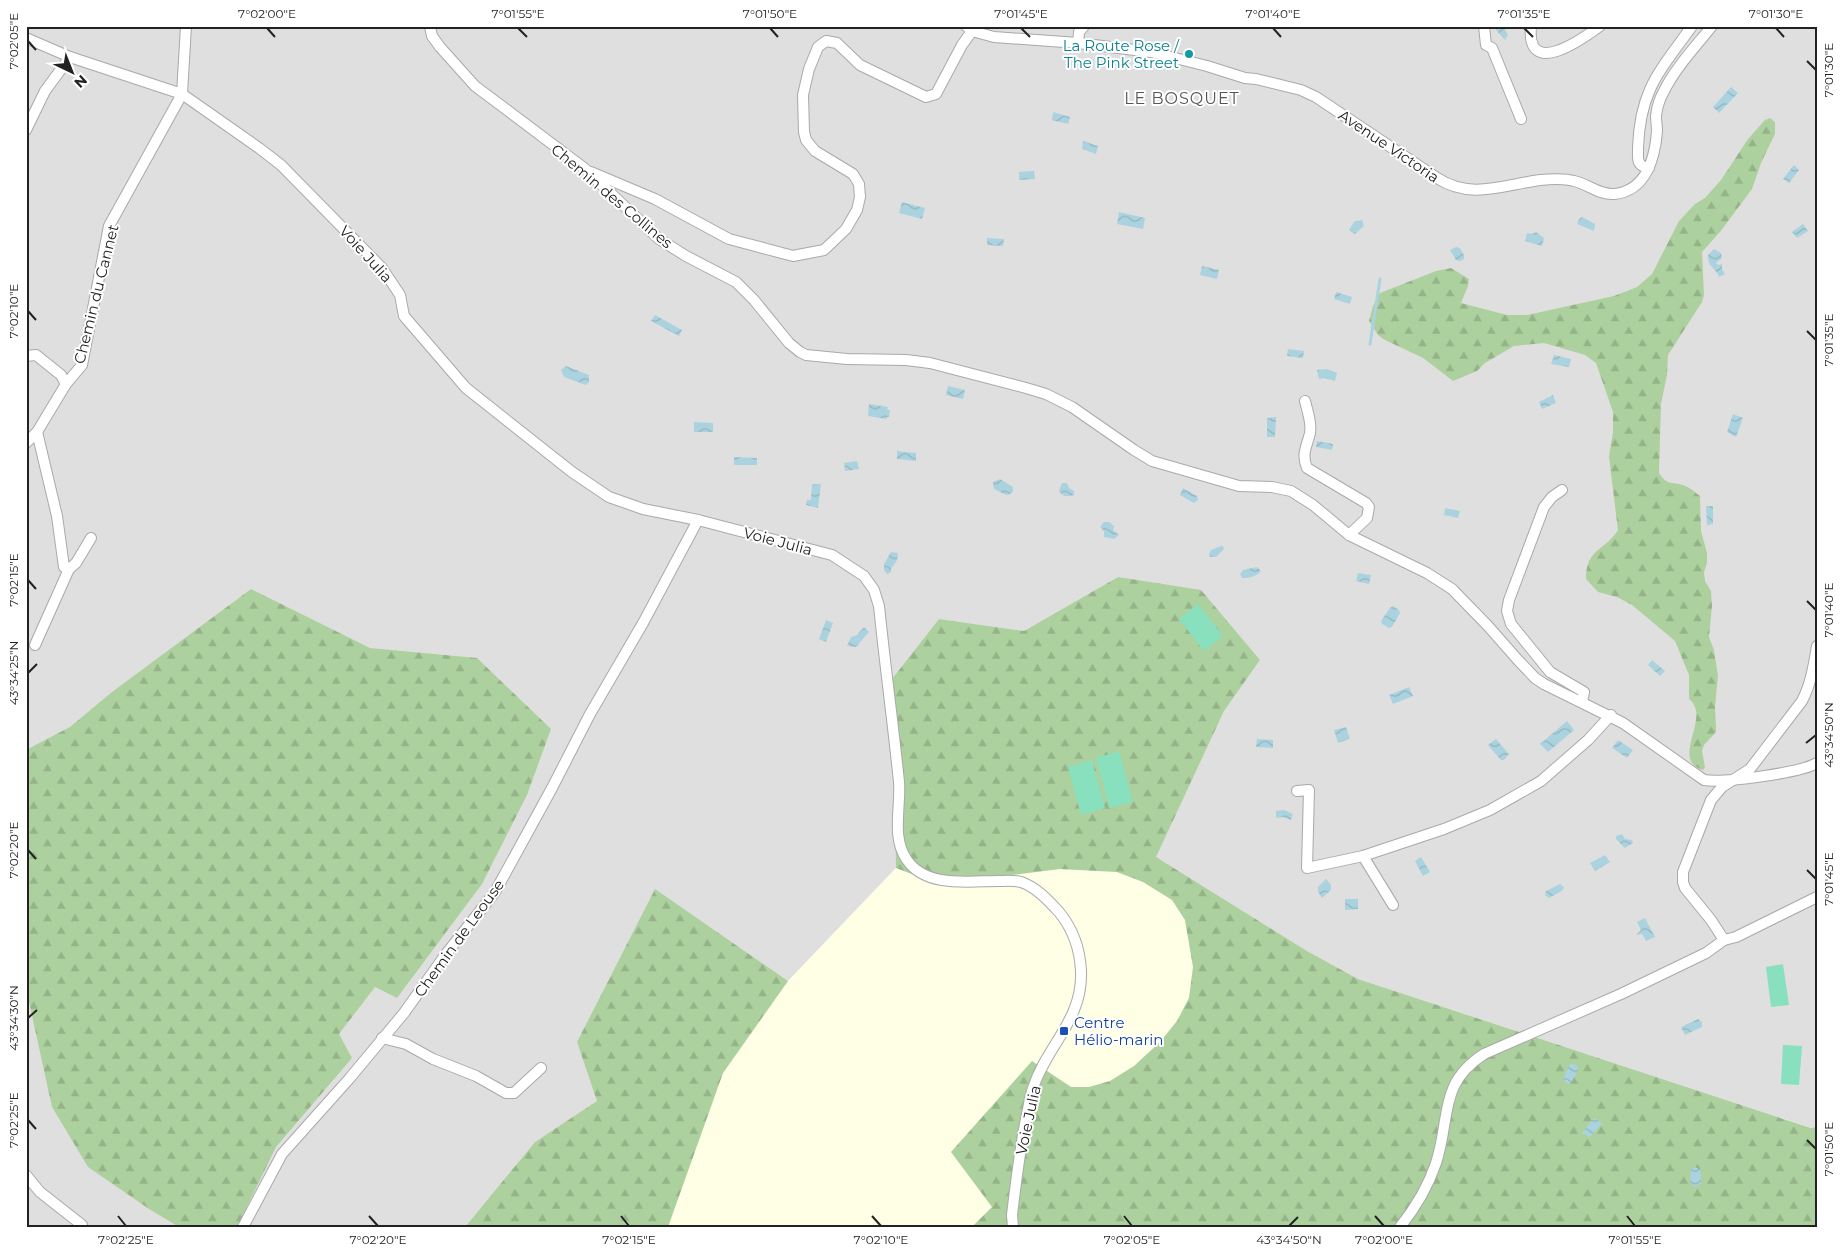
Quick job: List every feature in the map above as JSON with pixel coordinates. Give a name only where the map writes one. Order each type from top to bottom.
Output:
[{"type":"street","name":"Chemin du Cannet","points":[[26,443],[37,432],[66,384],[82,365],[109,226],[182,94],[186,26]]},
{"type":"street","name":"Chemin des Collines","points":[[430,26],[432,36],[440,48],[475,86],[584,168],[659,239],[686,256],[736,282],[754,300],[789,343],[800,352],[806,355],[847,359],[906,360],[930,363],[1046,394],[1072,407],[1152,461],[1239,486],[1272,487],[1291,490],[1313,505],[1349,535],[1442,582],[1452,589],[1535,678],[1612,716],[1704,780],[1712,781],[1791,772],[1817,764]]},
{"type":"street","points":[[1078,43],[1079,32],[1084,26]]},
{"type":"street","points":[[1484,26],[1486,45],[1492,48],[1521,119]]},
{"type":"street","points":[[1531,26],[1530,40],[1534,47],[1541,53],[1546,54],[1571,46],[1600,26]]},
{"type":"street","points":[[1649,168],[1641,166],[1638,161],[1638,138],[1642,111],[1653,82],[1661,68],[1692,26]]},
{"type":"street","name":"Avenue Victoria","points":[[969,29],[994,37],[1078,43],[1151,52],[1245,78],[1301,90],[1316,97],[1446,184],[1464,190],[1483,190],[1542,180],[1564,179],[1580,182],[1604,193],[1613,194],[1630,190],[1638,184],[1649,168],[1655,148],[1658,106],[1664,91],[1712,26]]},
{"type":"street","points":[[584,168],[656,200],[729,239],[793,256],[824,250],[846,229],[857,210],[860,197],[859,184],[853,174],[815,151],[806,140],[803,95],[809,70],[818,47],[826,41],[837,43],[860,65],[926,97],[936,94],[969,29]]},
{"type":"street","name":"Voie Julia","points":[[26,38],[70,57],[182,94],[281,165],[382,268],[400,295],[404,316],[466,388],[572,472],[609,497],[643,509],[698,520],[832,555],[864,576],[874,590],[879,606],[899,785],[898,843],[903,854],[915,868],[932,878],[946,881],[1019,881],[1031,886],[1054,907],[1068,924],[1073,934],[1081,970],[1078,1002],[1073,1016],[1052,1048],[1033,1088],[1022,1139],[1012,1215],[1014,1227]]},
{"type":"street","points":[[26,130],[45,91],[70,57]]},
{"type":"street","points":[[26,356],[36,355],[61,375],[66,384]]},
{"type":"street","points":[[1305,400],[1310,420],[1310,432],[1304,452],[1304,461],[1308,468],[1366,503],[1369,507],[1367,518],[1349,535]]},
{"type":"street","points":[[37,432],[57,516],[64,567],[69,569]]},
{"type":"street","points":[[1562,490],[1552,497],[1544,507],[1509,600],[1507,611],[1511,624],[1550,672],[1584,692],[1582,702]]},
{"type":"street","name":"Chemin de Leouse","points":[[242,1227],[282,1154],[349,1079],[404,1013],[446,954],[495,892],[590,714],[643,623],[698,520]]},
{"type":"street","points":[[35,645],[69,569],[76,564],[91,538]]},
{"type":"street","points":[[1724,940],[1711,920],[1685,888],[1682,882],[1683,872],[1711,800],[1722,788],[1750,769],[1758,761],[1802,701],[1810,680],[1817,646]]},
{"type":"street","points":[[1298,791],[1309,790],[1307,868],[1364,856],[1444,829],[1490,810],[1541,780],[1588,740],[1612,716]]},
{"type":"street","points":[[1364,856],[1393,905]]},
{"type":"street","points":[[1400,1227],[1415,1207],[1427,1186],[1436,1161],[1452,1087],[1462,1071],[1472,1062],[1484,1054],[1636,987],[1706,953],[1724,940],[1736,937],[1817,897]]},
{"type":"street","points":[[382,1038],[406,1044],[433,1059],[476,1076],[506,1092],[514,1093],[541,1068]]},
{"type":"street","points":[[26,1175],[40,1192],[82,1225]]},
{"type":"shaded area","points":[[26,26],[1817,26],[1817,1127],[1812,1128],[1358,979],[1307,951],[1155,857],[1224,711],[1260,660],[1118,577],[1024,631],[939,619],[892,680],[896,868],[788,981],[655,890],[577,1042],[598,1101],[535,1142],[465,1227],[26,1227]]},
{"type":"shaded area","points":[[896,868],[938,884],[1060,869],[1117,872],[1143,882],[1172,900],[1185,920],[1193,967],[1189,998],[1177,1021],[1160,1042],[1134,1066],[1110,1081],[1089,1087],[1071,1087],[1032,1061],[951,1152],[992,1207],[972,1227],[668,1227],[723,1073],[788,981]]},
{"type":"green space","points":[[1770,118],[1775,122],[1775,134],[1761,163],[1752,189],[1720,232],[1702,252],[1704,295],[1702,302],[1668,355],[1667,375],[1661,404],[1659,473],[1667,481],[1685,486],[1700,496],[1701,531],[1707,553],[1707,563],[1704,572],[1705,581],[1711,591],[1712,606],[1709,637],[1714,650],[1718,676],[1715,707],[1716,732],[1704,745],[1702,751],[1705,767],[1703,770],[1694,765],[1690,758],[1689,750],[1696,722],[1696,713],[1694,704],[1689,699],[1689,675],[1675,641],[1632,605],[1617,597],[1598,592],[1586,579],[1589,561],[1618,530],[1609,457],[1613,432],[1613,412],[1596,363],[1585,355],[1544,343],[1514,346],[1485,363],[1477,371],[1453,381],[1423,358],[1383,339],[1369,321],[1373,306],[1380,293],[1436,271],[1451,268],[1469,279],[1461,303],[1507,315],[1527,315],[1614,296],[1637,287],[1652,274],[1679,221],[1695,204],[1705,198],[1721,180],[1748,139],[1765,120]]},
{"type":"green space","points":[[1118,577],[1201,590],[1260,660],[1224,711],[1156,857],[1307,951],[1358,979],[1811,1128],[1817,1127],[1817,1227],[972,1227],[992,1207],[951,1152],[1032,1061],[1071,1087],[1089,1087],[1110,1081],[1134,1066],[1160,1042],[1177,1021],[1189,998],[1193,967],[1185,920],[1172,900],[1143,882],[1117,872],[1060,869],[938,884],[896,868],[892,679],[939,619],[1024,631]]},
{"type":"green space","points":[[251,589],[370,648],[477,658],[551,729],[527,795],[482,884],[397,998],[375,987],[339,1034],[352,1058],[276,1147],[237,1227],[179,1227],[88,1167],[52,1107],[26,988],[26,750],[70,727],[112,692]]},
{"type":"green space","points":[[1198,604],[1223,636],[1204,651],[1179,619]]},
{"type":"green space","points":[[1119,751],[1133,802],[1109,808],[1096,758]]},
{"type":"green space","points":[[1092,760],[1105,808],[1081,815],[1068,767]]},
{"type":"green space","points":[[655,889],[788,981],[723,1073],[668,1227],[465,1227],[535,1142],[597,1101],[577,1042]]},
{"type":"green space","points":[[1783,964],[1789,1005],[1771,1007],[1766,967]]},
{"type":"green space","points":[[1783,1045],[1802,1046],[1799,1085],[1781,1084]]},
{"type":"water","points":[[1496,26],[1503,26],[1508,35],[1505,40],[1496,30]]},
{"type":"water","points":[[1731,87],[1738,93],[1719,113],[1713,107]]},
{"type":"water","points":[[1053,112],[1070,117],[1068,124],[1052,120]]},
{"type":"water","points":[[1083,141],[1098,146],[1096,154],[1082,149]]},
{"type":"water","points":[[1794,165],[1799,170],[1789,183],[1783,179]]},
{"type":"water","points":[[1034,171],[1035,179],[1019,180],[1019,172]]},
{"type":"water","points":[[902,202],[925,208],[922,219],[899,213]]},
{"type":"water","points":[[1119,212],[1145,218],[1143,229],[1117,224]]},
{"type":"water","points":[[1582,217],[1595,224],[1594,231],[1577,224]]},
{"type":"water","points":[[1362,220],[1364,226],[1355,234],[1349,230],[1354,222]]},
{"type":"water","points":[[1803,224],[1808,231],[1797,238],[1792,232]]},
{"type":"water","points":[[1536,232],[1544,238],[1542,246],[1525,241],[1527,233],[1532,234]]},
{"type":"water","points":[[987,238],[1004,239],[1003,246],[987,245]]},
{"type":"water","points":[[1456,247],[1460,248],[1464,255],[1464,259],[1460,261],[1456,260],[1450,250]]},
{"type":"water","points":[[1714,249],[1721,253],[1722,258],[1716,263],[1718,265],[1722,264],[1725,274],[1719,277],[1708,259],[1708,255]]},
{"type":"water","points":[[1202,266],[1219,270],[1217,279],[1200,275]]},
{"type":"water","points":[[1336,292],[1352,297],[1350,304],[1334,299]]},
{"type":"water","points":[[655,315],[682,330],[679,336],[651,321]]},
{"type":"water","points":[[1288,349],[1304,351],[1303,358],[1287,356]]},
{"type":"water","points":[[1554,355],[1571,359],[1569,367],[1551,364]]},
{"type":"water","points":[[566,366],[589,375],[589,382],[586,385],[564,377],[561,370]]},
{"type":"water","points":[[1327,369],[1337,373],[1335,381],[1324,378],[1319,379],[1317,370]]},
{"type":"water","points":[[948,386],[965,390],[963,399],[946,395]]},
{"type":"water","points":[[1553,395],[1556,403],[1542,409],[1539,402]]},
{"type":"water","points":[[869,404],[888,407],[887,410],[890,410],[889,417],[886,419],[868,416]]},
{"type":"water","points":[[1733,414],[1743,418],[1736,437],[1727,432]]},
{"type":"water","points":[[1276,417],[1275,437],[1267,437],[1267,418]]},
{"type":"water","points":[[694,422],[713,423],[713,432],[694,432]]},
{"type":"water","points":[[1317,441],[1333,444],[1332,450],[1316,447]]},
{"type":"water","points":[[897,451],[916,453],[916,461],[897,459]]},
{"type":"water","points":[[734,457],[757,458],[757,465],[734,465]]},
{"type":"water","points":[[857,461],[859,469],[845,471],[844,463]]},
{"type":"water","points":[[1000,479],[1013,487],[1013,492],[1006,495],[994,489],[993,482]]},
{"type":"water","points":[[1062,483],[1067,483],[1069,488],[1074,491],[1074,495],[1065,496],[1059,491]]},
{"type":"water","points":[[812,484],[821,484],[818,508],[806,505],[807,500],[811,500]]},
{"type":"water","points":[[1183,488],[1197,496],[1198,500],[1194,503],[1180,495]]},
{"type":"water","points":[[1706,506],[1713,506],[1713,524],[1707,525]]},
{"type":"water","points":[[1445,508],[1460,511],[1458,518],[1444,515]]},
{"type":"water","points":[[1104,522],[1109,522],[1114,526],[1113,530],[1119,535],[1114,539],[1104,537],[1104,531],[1100,527]]},
{"type":"water","points":[[1221,546],[1224,549],[1216,557],[1210,557],[1211,550]]},
{"type":"water","points":[[891,552],[898,553],[898,557],[891,568],[891,572],[887,574],[884,570],[884,564]]},
{"type":"water","points":[[1257,567],[1261,571],[1257,575],[1242,578],[1240,574],[1243,570]]},
{"type":"water","points":[[1358,573],[1371,575],[1369,584],[1356,581]]},
{"type":"water","points":[[1393,606],[1400,613],[1392,627],[1389,628],[1382,624],[1381,621]]},
{"type":"water","points":[[826,620],[833,623],[826,642],[819,639]]},
{"type":"water","points":[[864,627],[869,632],[856,647],[847,646],[851,637],[857,635]]},
{"type":"water","points":[[1652,660],[1665,671],[1660,676],[1648,665]]},
{"type":"water","points":[[1409,687],[1413,696],[1393,704],[1389,695]]},
{"type":"water","points":[[1567,721],[1574,730],[1548,752],[1540,744]]},
{"type":"water","points":[[1346,727],[1350,739],[1338,743],[1334,730]]},
{"type":"water","points":[[1257,739],[1273,740],[1273,748],[1256,747]]},
{"type":"water","points":[[1496,739],[1509,754],[1504,760],[1501,760],[1488,745]]},
{"type":"water","points":[[1618,740],[1633,750],[1627,758],[1612,748]]},
{"type":"water","points":[[1284,810],[1293,814],[1291,820],[1283,817],[1276,818],[1276,811]]},
{"type":"water","points":[[1622,834],[1625,839],[1632,840],[1633,843],[1625,848],[1616,839],[1616,836]]},
{"type":"water","points":[[1605,855],[1610,862],[1595,871],[1590,863]]},
{"type":"water","points":[[1421,857],[1430,872],[1423,876],[1415,861]]},
{"type":"water","points":[[1326,879],[1331,885],[1331,890],[1322,898],[1318,892],[1318,887]]},
{"type":"water","points":[[1560,884],[1564,887],[1563,890],[1549,898],[1545,895],[1546,891]]},
{"type":"water","points":[[1345,899],[1358,899],[1358,909],[1345,910]]},
{"type":"water","points":[[1645,918],[1655,937],[1646,941],[1642,934],[1636,935],[1641,930],[1637,922]]},
{"type":"water","points":[[1698,1019],[1702,1022],[1702,1027],[1685,1035],[1681,1027]]},
{"type":"water","points":[[1570,1064],[1576,1065],[1579,1068],[1571,1083],[1568,1084],[1563,1079]]},
{"type":"water","points":[[1594,1118],[1602,1123],[1590,1137],[1582,1133]]},
{"type":"water","points":[[1695,1167],[1701,1170],[1701,1184],[1695,1187],[1690,1183],[1691,1170]]},
{"type":"waterway","points":[[1370,344],[1380,279]]},
{"type":"place","name":"La Route Rose / The Pink Street","points":[[1189,54]]},
{"type":"place","name":"Centre Hélio-marin","points":[[1064,1031]]},
{"type":"district","name":"LE BOSQUET","points":[[1182,98]]}]
